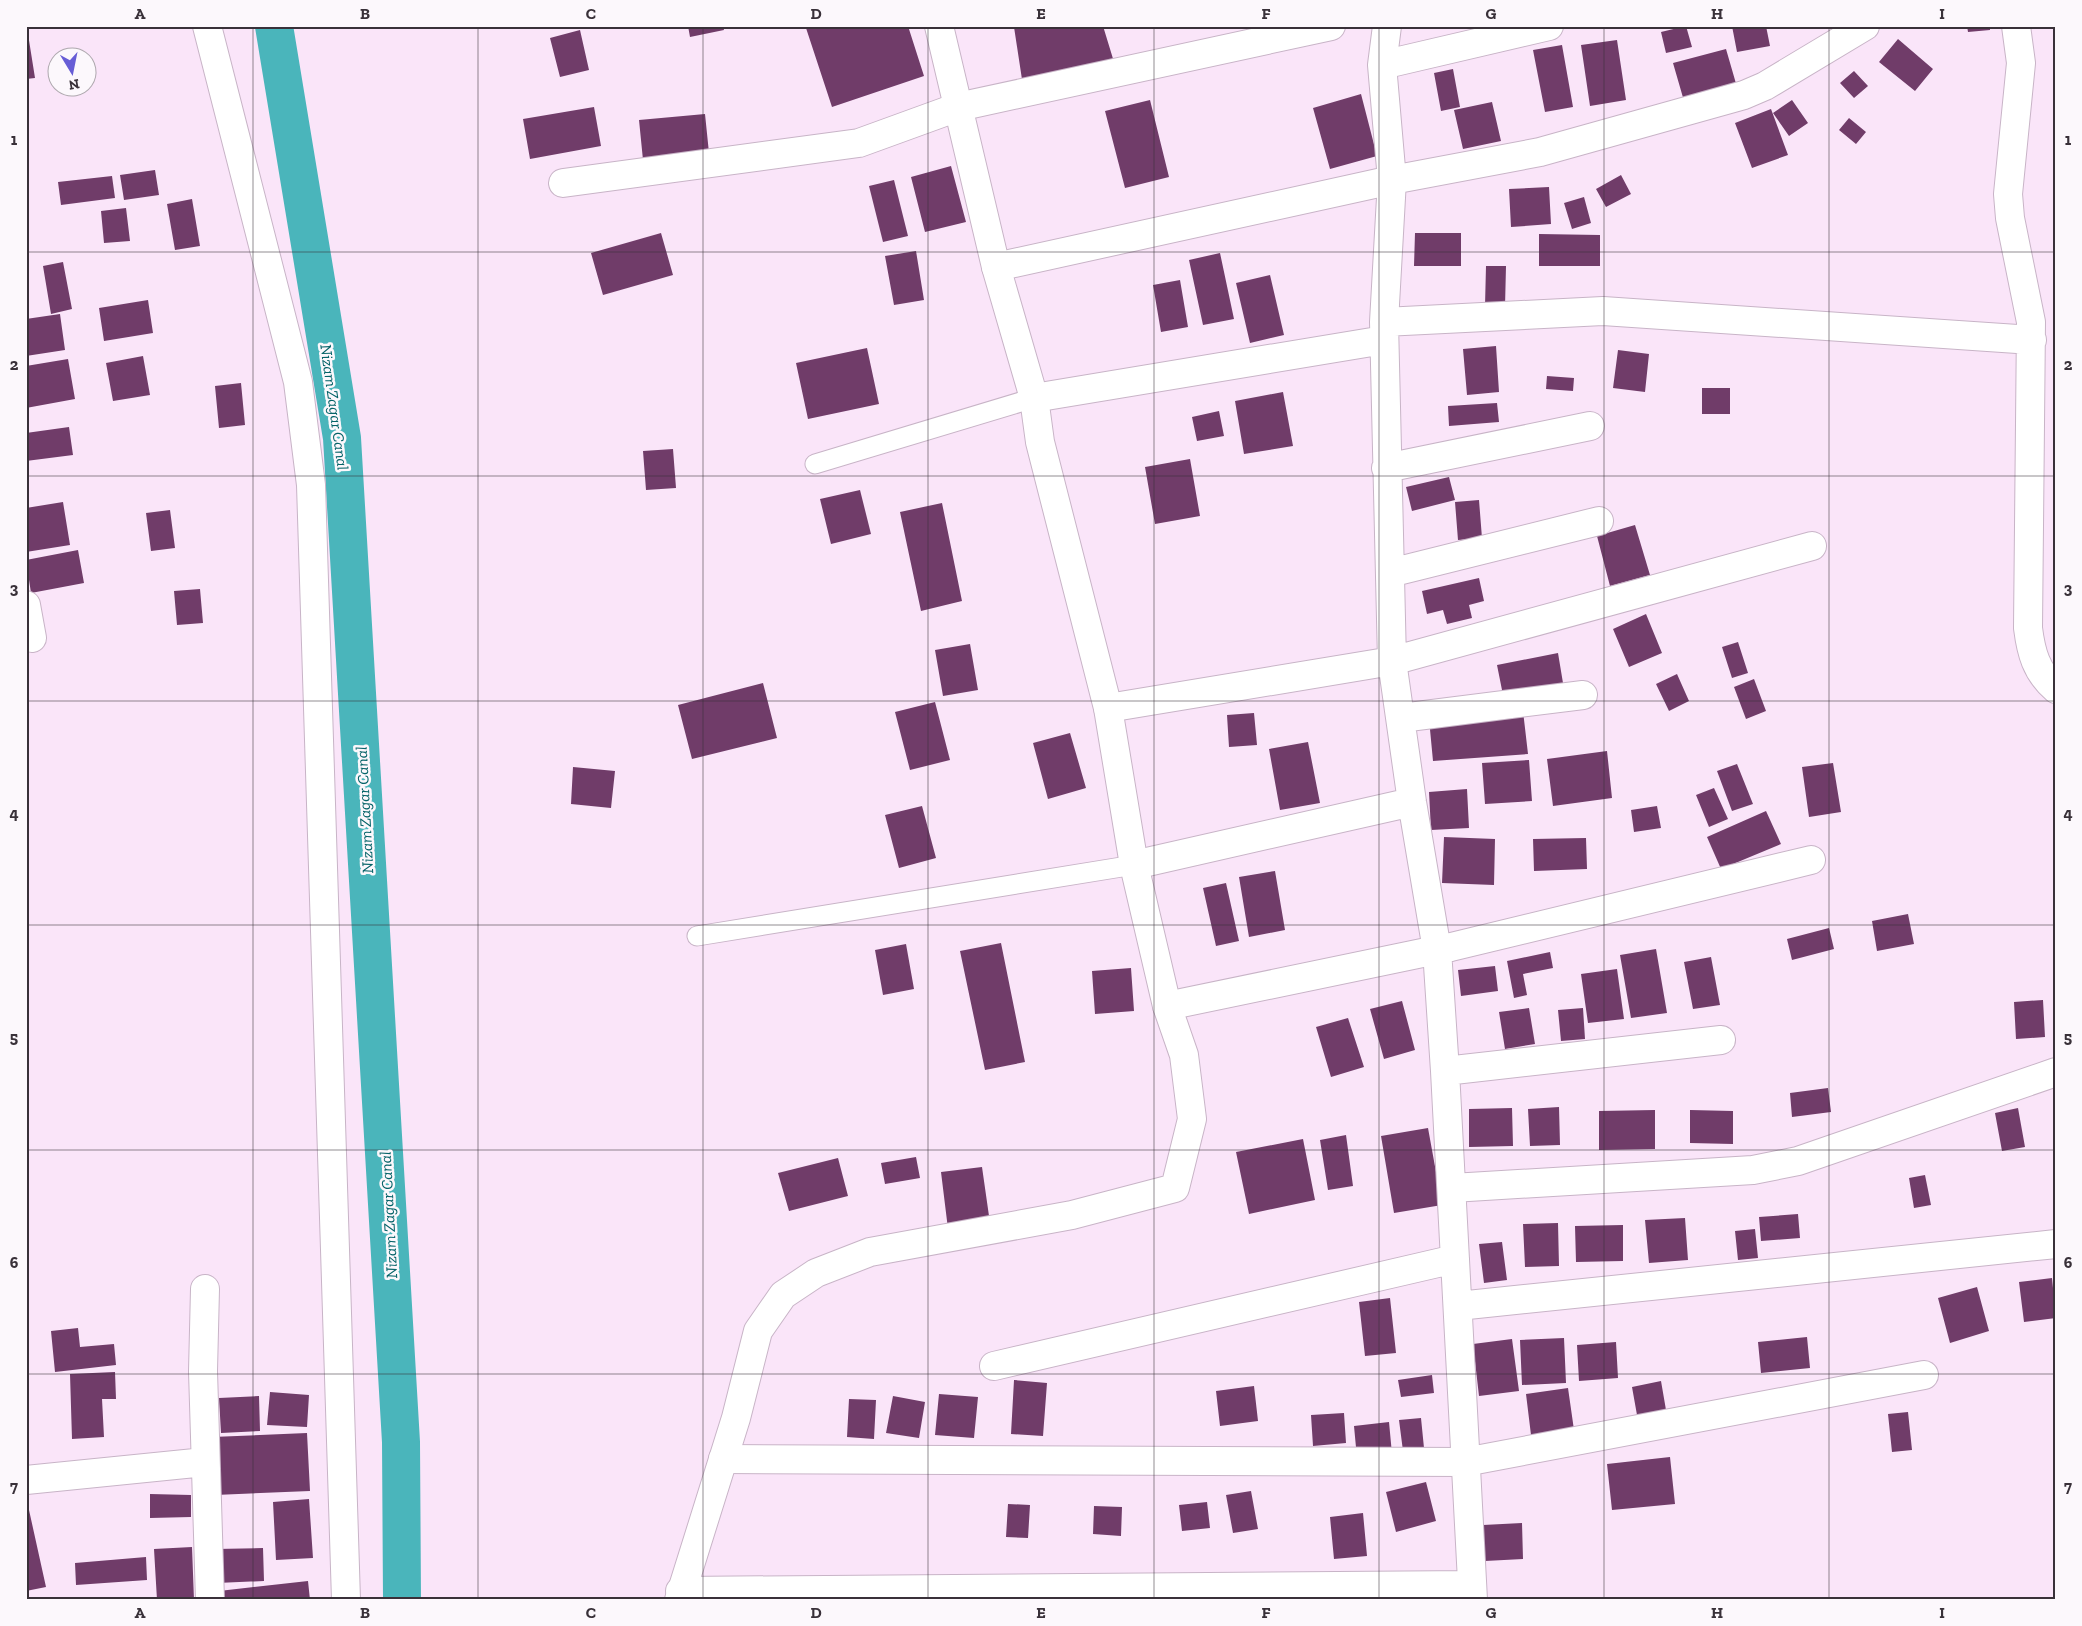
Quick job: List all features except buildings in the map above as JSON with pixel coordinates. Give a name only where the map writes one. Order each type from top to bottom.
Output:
[{"type":"street","points":[[206,26],[298,382],[311,485],[346,1600]]},
{"type":"street","points":[[939,26],[996,267],[1034,398],[1040,442],[1108,708],[1134,865],[1167,1006],[1184,1055],[1192,1119],[1175,1188],[1072,1215],[870,1252],[816,1273],[783,1295],[758,1331],[723,1459],[680,1595],[1472,1592],[1464,1462],[1446,1071],[1437,950],[1412,802],[1392,661],[1384,331],[1392,180],[1382,65],[1387,26]]},
{"type":"street","points":[[563,183],[859,143],[958,107],[1331,26]]},
{"type":"street","points":[[1382,65],[1549,26]]},
{"type":"street","points":[[996,267],[1392,180],[1545,151],[1744,95],[1765,86],[1865,26]]},
{"type":"street","points":[[2016,26],[2020,63],[2008,194],[2010,218],[2029,306],[2032,340],[2028,628],[2031,650],[2037,668],[2056,689]]},
{"type":"street","points":[[1034,398],[1384,331],[1602,311],[2032,340]]},
{"type":"street","points":[[1386,468],[1590,426]]},
{"type":"street","points":[[1390,574],[1599,521]]},
{"type":"street","points":[[1108,708],[1392,661],[1812,546]]},
{"type":"street","points":[[26,604],[32,638]]},
{"type":"street","points":[[1401,718],[1583,695]]},
{"type":"street","points":[[1134,865],[1412,802]]},
{"type":"street","points":[[1167,1006],[1437,950],[1811,860]]},
{"type":"street","points":[[1446,1071],[1721,1040]]},
{"type":"street","points":[[1452,1188],[1753,1170],[1798,1161],[2056,1072]]},
{"type":"street","points":[[1458,1306],[2056,1244]]},
{"type":"street","points":[[994,1366],[1455,1259]]},
{"type":"street","points":[[206,1289],[202,1371],[210,1600]]},
{"type":"street","points":[[723,1459],[1464,1462],[1924,1375]]},
{"type":"street","points":[[26,1480],[205,1462]]},
{"type":"lane","points":[[815,464],[1034,398]]},
{"type":"lane","points":[[697,936],[1134,865]]},
{"type":"waterway","name":"Nizam Zagar Canal","points":[[274,26],[342,438],[401,1442],[402,1600]]}]
